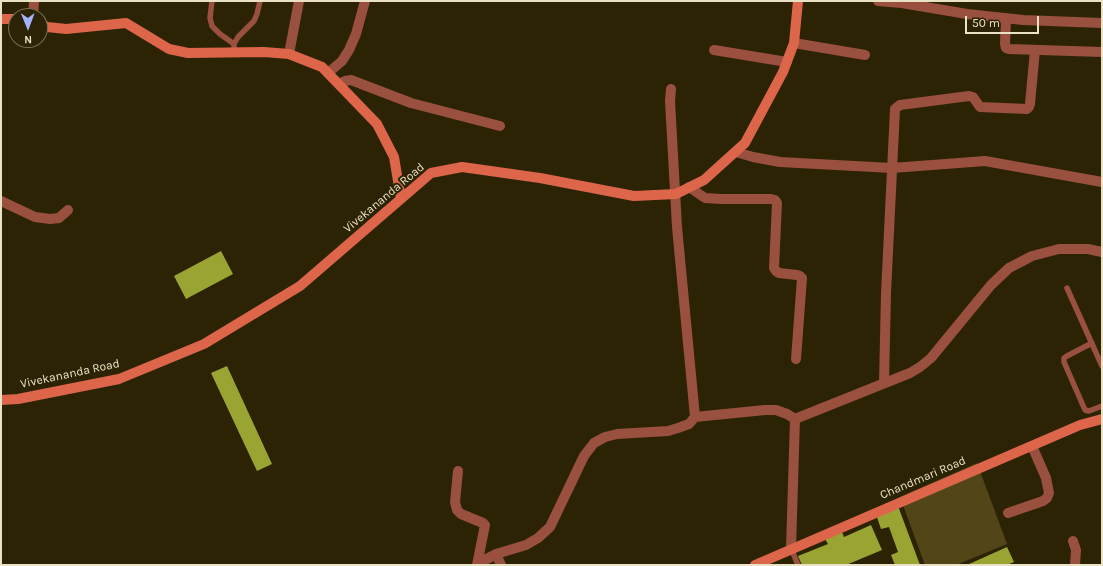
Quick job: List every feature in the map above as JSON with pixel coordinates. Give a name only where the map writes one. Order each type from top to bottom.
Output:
[{"type":"main road","name":"Vivekananda Road","points":[[1,400],[18,399],[120,379],[204,344],[300,286],[431,173],[462,167],[540,178],[634,196],[676,194],[704,180],[745,143],[783,72],[794,43],[798,1]]},
{"type":"main road","points":[[48,27],[66,29],[126,22],[169,49],[188,52],[234,48],[289,54],[322,67],[377,124],[394,158],[401,199]]},
{"type":"main road","name":"Chandmari Road","points":[[755,565],[791,548],[1080,425],[1102,419]]},
{"type":"street","points":[[289,54],[299,1]]},
{"type":"street","points":[[328,73],[342,61],[349,50],[356,34],[365,1]]},
{"type":"street","points":[[878,1],[907,2],[967,14],[1006,18],[1102,23]]},
{"type":"street","points":[[1006,18],[1006,48],[1102,52]]},
{"type":"street","points":[[794,43],[865,55]]},
{"type":"street","points":[[714,50],[787,62]]},
{"type":"street","points":[[884,383],[886,293],[895,112],[897,107],[969,96],[973,97],[980,108],[1027,109],[1029,108],[1030,104],[1035,50]]},
{"type":"street","points":[[339,84],[351,80],[412,103],[500,126]]},
{"type":"street","points":[[671,89],[670,101],[677,226],[695,417]]},
{"type":"street","points":[[736,152],[780,162],[892,168],[985,161],[1102,182]]},
{"type":"street","points":[[689,187],[705,198],[771,199],[775,200],[777,203],[774,268],[779,273],[797,275],[802,278],[796,359]]},
{"type":"street","points":[[1,201],[35,216],[50,219],[59,218],[68,210]]},
{"type":"street","points":[[795,419],[915,370],[931,358],[992,285],[1009,268],[1032,256],[1059,249],[1088,249],[1102,252]]},
{"type":"street","points":[[478,565],[496,554],[526,545],[538,538],[550,527],[584,456],[594,443],[605,437],[617,434],[668,431],[689,424],[695,417],[765,410],[776,410],[795,419]]},
{"type":"street","points":[[791,548],[795,419]]},
{"type":"street","points":[[1008,513],[1043,501],[1047,498],[1049,493],[1046,478],[1032,446]]},
{"type":"street","points":[[458,471],[455,502],[457,510],[461,514],[485,525],[478,565]]},
{"type":"street","points":[[1073,541],[1076,550],[1076,565]]},
{"type":"street","points":[[496,554],[501,565]]},
{"type":"lane","points":[[212,1],[210,18],[212,26],[234,48],[238,37],[254,21],[258,14],[260,1]]},
{"type":"lane","points":[[1067,288],[1102,366]]},
{"type":"lane","points":[[1092,343],[1064,358],[1064,362],[1085,410],[1089,411],[1102,406]]},
{"type":"lane","points":[[791,548],[798,565]]},
{"type":"shaded area","points":[[977,463],[1007,544],[956,565],[925,565],[900,497]]},
{"type":"building","points":[[221,251],[233,274],[186,299],[174,276]]},
{"type":"building","points":[[227,366],[272,464],[257,471],[211,373]]},
{"type":"building","points":[[898,506],[920,565],[895,565],[891,555],[898,552],[889,527],[881,529],[877,517]]},
{"type":"building","points":[[871,525],[882,550],[846,565],[802,565],[798,556],[828,544],[825,539],[842,532],[844,537]]},
{"type":"building","points":[[1007,547],[1014,562],[1007,565],[967,565]]}]
